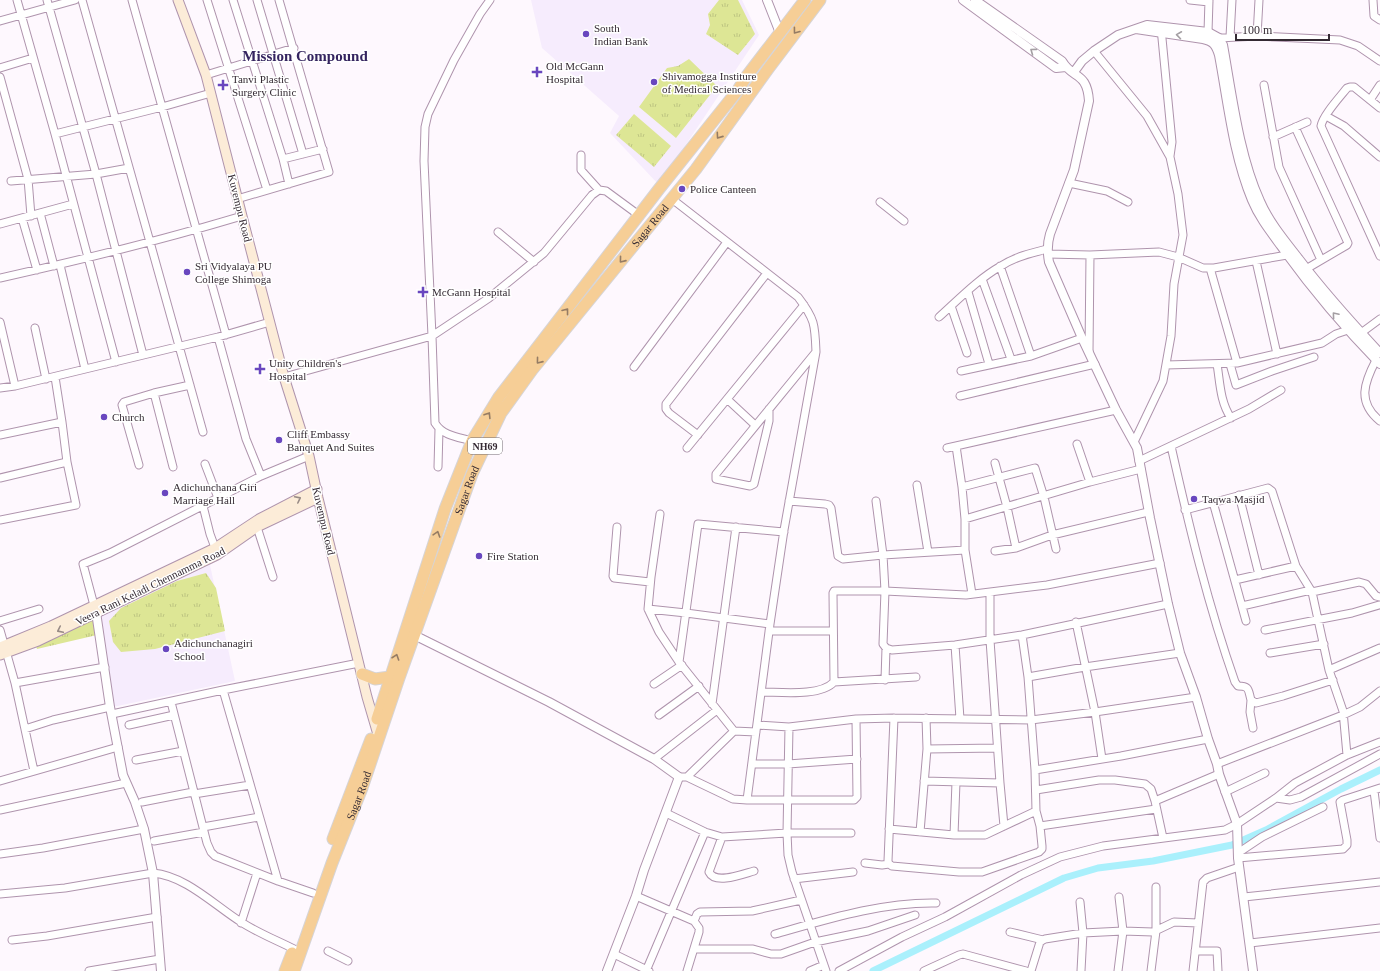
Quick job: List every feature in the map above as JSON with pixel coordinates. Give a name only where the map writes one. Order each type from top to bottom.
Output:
[{"type":"highway","name":"Sagar Road","points":[[285,971],[313,893],[377,733],[410,633],[445,509],[472,441],[504,392],[677,166],[738,90],[746,77],[805,0]]},
{"type":"highway","name":"Sagar Road","points":[[294,971],[332,863],[362,788],[390,677],[410,633],[472,474],[501,413],[532,370],[696,169],[820,0]]},
{"type":"highway","points":[[360,669],[375,679],[390,677]]},
{"type":"main road","name":"Kuvempu Road","points":[[178,0],[211,93],[237,199],[284,377],[310,456],[360,669],[377,733]]},
{"type":"main road","name":"Veera Rani Keladi Chennamma Road","points":[[216,551],[318,494]]},
{"type":"main road","points":[[3,650],[51,626],[95,609],[216,551],[259,519],[318,494]]},
{"type":"street","points":[[17,0],[55,134],[116,362]]},
{"type":"street","points":[[0,22],[21,16],[48,4],[75,0]]},
{"type":"street","points":[[82,0],[203,432]]},
{"type":"street","points":[[132,0],[226,335]]},
{"type":"street","points":[[207,0],[267,190]]},
{"type":"street","points":[[233,0],[283,159],[289,184]]},
{"type":"street","points":[[257,0],[303,154]]},
{"type":"street","points":[[237,199],[329,172],[279,0]]},
{"type":"street","points":[[472,441],[446,434],[439,429],[435,423],[424,161],[425,127],[428,114],[454,60],[480,14],[490,0]]},
{"type":"street","points":[[767,0],[780,33]]},
{"type":"street","points":[[963,0],[1056,68],[1066,68],[1074,72],[1084,81],[1088,90],[1089,101],[1074,170],[1050,234],[1048,251],[1049,262],[1082,338],[1116,410],[1137,448],[1148,512],[1180,653],[1196,697],[1219,774],[1237,824],[1238,853],[1254,971]]},
{"type":"street","points":[[975,0],[1062,61],[1066,68]]},
{"type":"street","points":[[1190,0],[1209,1],[1208,32]]},
{"type":"street","points":[[1230,37],[1232,0]]},
{"type":"street","points":[[1257,36],[1259,0]]},
{"type":"street","points":[[1373,0],[1374,16],[1380,20]]},
{"type":"street","points":[[48,4],[96,174],[143,355]]},
{"type":"street","points":[[1074,72],[1082,61],[1094,51],[1118,35],[1135,29],[1147,32],[1161,29],[1208,32],[1223,45],[1237,122],[1248,169],[1266,214],[1306,269],[1361,333],[1379,359]]},
{"type":"street","points":[[1161,29],[1215,39],[1257,36],[1340,40],[1358,46],[1380,61]]},
{"type":"street","points":[[1161,29],[1172,142],[1170,157]]},
{"type":"street","points":[[1215,39],[1234,138],[1243,173],[1252,200],[1262,220],[1310,286],[1348,330],[1379,359]]},
{"type":"street","points":[[206,76],[294,48]]},
{"type":"street","points":[[1094,51],[1147,116],[1170,157],[1178,194],[1183,235],[1174,284],[1171,336],[1163,381],[1134,442]]},
{"type":"street","points":[[0,68],[33,58]]},
{"type":"street","points":[[0,77],[28,180],[31,216]]},
{"type":"street","points":[[1264,85],[1279,167],[1321,260]]},
{"type":"street","points":[[1370,100],[1380,85]]},
{"type":"street","points":[[1380,108],[1354,88],[1350,87],[1347,88],[1326,116],[1322,124],[1322,128],[1380,256]]},
{"type":"street","points":[[55,134],[211,93]]},
{"type":"street","points":[[1326,116],[1344,126],[1378,156],[1380,164]]},
{"type":"street","points":[[1273,137],[1307,122]]},
{"type":"street","points":[[1295,127],[1348,240],[1347,245],[1306,269]]},
{"type":"street","points":[[283,159],[323,149]]},
{"type":"street","points":[[581,155],[580,170],[599,190],[606,191],[640,216]]},
{"type":"street","points":[[11,180],[96,174],[129,168]]},
{"type":"street","points":[[1069,183],[1107,191],[1128,202]]},
{"type":"street","points":[[284,377],[432,336],[488,298],[534,262],[544,253],[592,195],[599,190]]},
{"type":"street","points":[[672,198],[798,297],[809,311],[815,327],[816,352],[784,532],[747,800]]},
{"type":"street","points":[[880,202],[904,221]]},
{"type":"street","points":[[0,224],[73,204]]},
{"type":"street","points":[[40,213],[57,266],[85,369]]},
{"type":"street","points":[[0,278],[57,266],[242,216]]},
{"type":"street","points":[[22,218],[37,270]]},
{"type":"street","points":[[498,232],[534,262]]},
{"type":"street","points":[[1371,237],[1380,235]]},
{"type":"street","points":[[634,367],[727,242]]},
{"type":"street","points":[[939,317],[982,279],[1000,266],[1020,257],[1048,251],[1090,255],[1159,252],[1178,257],[1204,268],[1288,255]]},
{"type":"street","points":[[1089,352],[1090,255]]},
{"type":"street","points":[[1256,261],[1277,354]]},
{"type":"street","points":[[1000,266],[1031,356]]},
{"type":"street","points":[[1210,268],[1233,363],[1236,385],[1314,357]]},
{"type":"street","points":[[698,435],[669,413],[666,409],[666,404],[767,273]]},
{"type":"street","points":[[982,279],[1011,359]]},
{"type":"street","points":[[968,292],[989,364]]},
{"type":"street","points":[[687,448],[804,305]]},
{"type":"street","points":[[951,306],[966,353]]},
{"type":"street","points":[[1361,333],[1380,319]]},
{"type":"street","points":[[0,322],[15,386]]},
{"type":"street","points":[[0,388],[46,379],[180,347],[270,322]]},
{"type":"street","points":[[35,328],[46,379]]},
{"type":"street","points":[[1166,365],[1233,363],[1322,343],[1336,334],[1348,330]]},
{"type":"street","points":[[218,337],[246,439],[261,476]]},
{"type":"street","points":[[961,371],[1011,359],[1031,356],[1082,338]]},
{"type":"street","points":[[768,409],[769,421],[754,484],[750,486],[716,479],[716,474],[768,409],[816,352]]},
{"type":"street","points":[[1379,359],[1370,372],[1365,391],[1365,402],[1373,415],[1380,421]]},
{"type":"street","points":[[960,396],[1095,364]]},
{"type":"street","points":[[1217,364],[1225,410],[1231,418]]},
{"type":"street","points":[[0,520],[76,505],[67,462],[54,377]]},
{"type":"street","points":[[139,465],[122,405],[124,402],[154,393],[190,385]]},
{"type":"street","points":[[965,519],[1044,497],[1140,465],[1171,446],[1249,409],[1281,390]]},
{"type":"street","points":[[154,393],[173,467]]},
{"type":"street","points":[[727,399],[755,425]]},
{"type":"street","points":[[947,448],[1116,410]]},
{"type":"street","points":[[0,435],[62,422]]},
{"type":"street","points":[[438,468],[439,429]]},
{"type":"street","points":[[1077,444],[1090,482]]},
{"type":"street","points":[[956,446],[965,519],[965,550],[972,594]]},
{"type":"street","points":[[1171,446],[1185,510],[1224,651],[1235,682],[1238,686],[1245,686],[1248,688],[1251,700],[1250,712],[1253,728]]},
{"type":"street","points":[[161,971],[153,873],[144,829],[135,802],[126,783],[111,711],[95,609],[83,564],[110,553],[261,476],[310,456]]},
{"type":"street","points":[[0,478],[67,462]]},
{"type":"street","points":[[995,463],[1016,548]]},
{"type":"street","points":[[205,464],[218,498]]},
{"type":"street","points":[[962,487],[1035,468],[1044,497],[1056,549]]},
{"type":"street","points":[[917,485],[928,552]]},
{"type":"street","points":[[1185,510],[1268,488],[1272,491],[1296,566],[1312,591],[1329,670],[1343,715],[1347,755]]},
{"type":"street","points":[[1239,495],[1259,575]]},
{"type":"street","points":[[789,501],[829,505],[831,508],[838,556],[843,559],[965,550]]},
{"type":"street","points":[[876,501],[883,555],[883,644],[886,648],[885,680]]},
{"type":"street","points":[[1213,502],[1246,621]]},
{"type":"street","points":[[203,506],[216,551]]},
{"type":"street","points":[[996,551],[1016,548],[1052,535],[1148,512]]},
{"type":"street","points":[[660,514],[650,582],[648,609],[659,632],[680,664],[734,731]]},
{"type":"street","points":[[654,684],[680,664],[698,525],[784,532]]},
{"type":"street","points":[[257,527],[273,577]]},
{"type":"street","points":[[617,527],[614,578],[650,582]]},
{"type":"street","points":[[654,759],[715,707],[723,618],[736,527]]},
{"type":"street","points":[[834,682],[834,591],[972,594],[1047,584],[1160,563]]},
{"type":"street","points":[[1235,580],[1296,566]]},
{"type":"street","points":[[1242,606],[1359,582],[1366,584],[1379,601],[1352,613],[1265,630]]},
{"type":"street","points":[[990,592],[990,640],[1004,826]]},
{"type":"street","points":[[886,648],[892,650],[955,645],[990,640],[1022,635],[1076,622],[1168,604]]},
{"type":"street","points":[[0,621],[39,609]]},
{"type":"street","points":[[648,609],[723,618],[770,628],[833,632]]},
{"type":"street","points":[[1076,622],[1095,712],[1102,759]]},
{"type":"street","points":[[0,630],[3,650],[15,683],[34,771]]},
{"type":"street","points":[[410,633],[549,702],[654,759],[683,777],[733,799],[856,799],[856,718]]},
{"type":"street","points":[[865,863],[876,865],[889,864],[892,866],[960,872],[982,872],[1039,852],[1042,849],[1040,826],[1036,811],[1035,770],[1028,677],[1022,635]]},
{"type":"street","points":[[1270,653],[1324,644]]},
{"type":"street","points":[[955,645],[960,719]]},
{"type":"street","points":[[1329,670],[1380,648]]},
{"type":"street","points":[[1028,677],[1180,653]]},
{"type":"street","points":[[15,683],[105,667]]},
{"type":"street","points":[[25,729],[53,720],[171,702],[223,690],[360,669]]},
{"type":"street","points":[[761,692],[815,691],[827,688],[834,682],[916,678]]},
{"type":"street","points":[[1251,700],[1256,703],[1333,680]]},
{"type":"street","points":[[659,716],[698,686]]},
{"type":"street","points":[[223,690],[278,881]]},
{"type":"street","points":[[1217,764],[1343,715],[1360,707],[1380,691]]},
{"type":"street","points":[[607,971],[666,813],[683,777],[734,731],[756,728],[789,727],[856,718],[926,718],[996,721],[1031,720],[1196,697]]},
{"type":"street","points":[[171,702],[183,752],[211,852],[215,856],[257,873],[313,893]]},
{"type":"street","points":[[129,725],[174,715]]},
{"type":"street","points":[[889,864],[894,718]]},
{"type":"street","points":[[920,832],[927,749],[926,718]]},
{"type":"street","points":[[789,727],[788,855],[794,879],[825,968],[810,971]]},
{"type":"street","points":[[1035,770],[1208,739]]},
{"type":"street","points":[[843,970],[902,937],[945,917],[1021,875],[1060,857],[1103,846],[1225,830],[1237,824],[1276,798],[1295,783],[1347,755],[1380,742]]},
{"type":"street","points":[[0,781],[118,747]]},
{"type":"street","points":[[927,749],[997,748]]},
{"type":"street","points":[[136,760],[183,752]]},
{"type":"street","points":[[1276,798],[1290,800],[1301,797],[1380,754]]},
{"type":"street","points":[[752,764],[788,764],[857,759]]},
{"type":"street","points":[[1226,792],[1265,773]]},
{"type":"street","points":[[1155,801],[1219,774]]},
{"type":"street","points":[[1036,790],[1099,780],[1115,780],[1145,784],[1151,789],[1163,838]]},
{"type":"street","points":[[924,781],[1000,782]]},
{"type":"street","points":[[954,835],[956,782]]},
{"type":"street","points":[[0,810],[126,783]]},
{"type":"street","points":[[142,802],[250,785]]},
{"type":"street","points":[[1238,853],[1345,848],[1347,845],[1347,840],[1340,802],[1377,789],[1380,834]]},
{"type":"street","points":[[1238,853],[1262,837],[1323,807]]},
{"type":"street","points":[[1040,826],[1156,809]]},
{"type":"street","points":[[890,829],[954,835],[985,834],[1036,811]]},
{"type":"street","points":[[666,813],[705,832],[722,837],[787,833],[851,833]]},
{"type":"street","points":[[154,841],[259,817]]},
{"type":"street","points":[[0,854],[43,848],[144,829]]},
{"type":"street","points":[[614,954],[647,970],[705,832]]},
{"type":"street","points":[[722,837],[709,872],[711,876],[716,878],[728,878],[754,871]]},
{"type":"street","points":[[1193,971],[1202,882],[1204,879],[1240,867]]},
{"type":"street","points":[[794,879],[853,872]]},
{"type":"street","points":[[0,894],[65,888],[153,873],[163,874],[180,880],[242,923],[294,949]]},
{"type":"street","points":[[242,923],[257,873]]},
{"type":"street","points":[[1244,897],[1380,882]]},
{"type":"street","points":[[1151,971],[1156,931],[1156,887]]},
{"type":"street","points":[[636,896],[694,922],[699,928],[695,949],[687,971]]},
{"type":"street","points":[[1118,971],[1123,931],[1119,897]]},
{"type":"street","points":[[694,922],[697,914],[700,912],[752,911],[801,900]]},
{"type":"street","points":[[1080,902],[1083,933],[1081,971]]},
{"type":"street","points":[[775,934],[830,918],[864,911],[910,904],[936,903]]},
{"type":"street","points":[[695,949],[753,949],[781,954],[816,942],[868,931],[915,915]]},
{"type":"street","points":[[12,940],[47,936],[157,918]]},
{"type":"street","points":[[1010,932],[1043,940],[1083,933],[1156,931],[1174,922],[1198,923]]},
{"type":"street","points":[[1250,943],[1380,928]]},
{"type":"street","points":[[1031,971],[1040,942],[1043,940]]},
{"type":"street","points":[[1195,951],[1217,950],[1218,971]]},
{"type":"street","points":[[328,952],[348,961]]},
{"type":"street","points":[[924,971],[963,954],[1026,971]]},
{"type":"street","points":[[89,971],[160,959]]},
{"type":"shaded area","name":"Shivamogga Institure of Medical Sciences","points":[[531,0],[742,0],[759,35],[659,185],[610,133],[619,116],[542,48]]},
{"type":"shaded area","name":"Adichunchanagiri School","points":[[210,565],[235,681],[113,707],[100,616]]},
{"type":"green space","points":[[719,0],[738,0],[755,34],[738,55],[706,34],[710,25],[708,14]]},
{"type":"green space","points":[[689,59],[717,86],[676,138],[639,107],[667,68],[678,66]]},
{"type":"green space","points":[[634,114],[671,146],[654,167],[616,135]]},
{"type":"green space","points":[[206,573],[216,588],[225,631],[155,649],[121,652],[113,642],[109,621],[121,608],[177,581]]},
{"type":"green space","points":[[94,618],[97,635],[37,649],[36,646]]},
{"type":"waterway","points":[[873,971],[1064,878],[1098,868],[1153,861],[1232,845],[1266,830],[1341,789],[1380,770]]},
{"type":"place","name":"South Indian Bank","points":[[586,34]]},
{"type":"place","name":"Old McGann Hospital","points":[[537,72]]},
{"type":"place","name":"Shivamogga Institure of Medical Sciences","points":[[654,82]]},
{"type":"place","name":"Tanvi Plastic Surgery Clinic","points":[[223,85]]},
{"type":"place","name":"Police Canteen","points":[[682,189]]},
{"type":"place","name":"Sri Vidyalaya PU College Shimoga","points":[[187,272]]},
{"type":"place","name":"McGann Hospital","points":[[423,292]]},
{"type":"place","name":"Unity Children's Hospital","points":[[260,369]]},
{"type":"place","name":"Church","points":[[104,417]]},
{"type":"place","name":"Cliff Embassy Banquet And Suites","points":[[279,440]]},
{"type":"place","name":"Adichunchana Giri Marriage Hall","points":[[165,493]]},
{"type":"place","name":"Taqwa Masjid","points":[[1194,499]]},
{"type":"place","name":"Fire Station","points":[[479,556]]},
{"type":"place","name":"Adichunchanagiri School","points":[[166,649]]},
{"type":"district","name":"Mission Compound","points":[[305,56]]}]
